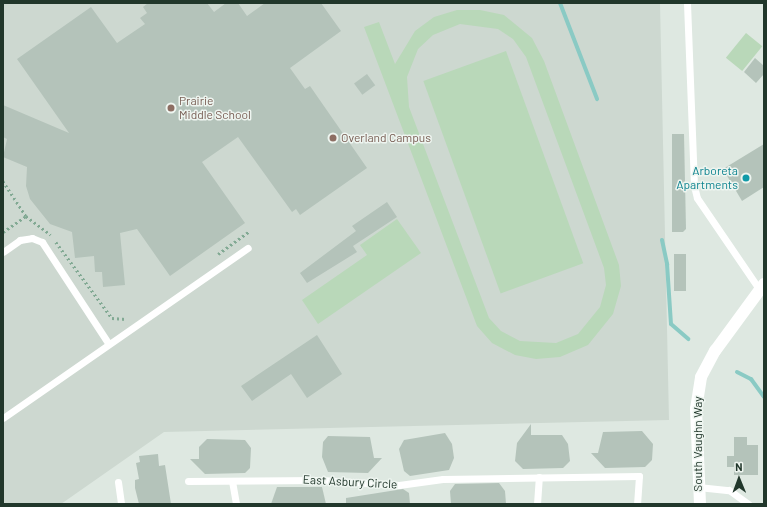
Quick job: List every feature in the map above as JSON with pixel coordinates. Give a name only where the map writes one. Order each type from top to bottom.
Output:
[{"type":"street","name":"South Vaughn Way","points":[[700,504],[698,488],[696,409],[701,377],[715,351],[762,287]]},
{"type":"lane","points":[[687,3],[694,186],[700,202],[762,287]]},
{"type":"lane","points":[[3,252],[20,240],[32,238],[42,242],[108,343]]},
{"type":"lane","points":[[3,418],[108,343],[248,248]]},
{"type":"lane","name":"East Asbury Circle","points":[[188,481],[321,480],[399,485],[444,478],[639,476],[637,504]]},
{"type":"lane","points":[[537,504],[539,477]]},
{"type":"lane","points":[[232,481],[236,504]]},
{"type":"lane","points":[[118,482],[121,504]]},
{"type":"lane","points":[[698,488],[729,490],[748,504]]},
{"type":"path","points":[[3,181],[26,216],[45,228],[112,318],[124,321],[130,316]]},
{"type":"path","points":[[3,232],[26,216]]},
{"type":"path","points":[[212,259],[250,231]]},
{"type":"shaded area","name":"Overland Campus","points":[[3,3],[660,3],[669,420],[164,432],[61,504],[3,504]]},
{"type":"green space","points":[[457,10],[480,10],[504,15],[532,38],[544,61],[619,265],[621,286],[613,314],[588,345],[560,357],[536,359],[515,355],[492,343],[477,326],[364,27],[379,22],[395,64],[415,31],[434,17]],"holes":[[[460,24],[498,29],[513,39],[526,57],[604,268],[606,285],[600,307],[578,334],[556,343],[520,341],[501,331],[489,318],[409,107],[407,77],[418,49],[433,35]]]},
{"type":"green space","points":[[746,33],[762,46],[742,71],[726,58]]},
{"type":"green space","points":[[506,51],[583,263],[501,293],[423,81]]},
{"type":"green space","points":[[397,219],[421,253],[318,324],[302,300],[367,255],[360,245]]},
{"type":"building","points":[[148,3],[207,3],[214,12],[226,3],[238,3],[247,16],[265,3],[321,3],[341,31],[290,68],[305,89],[310,86],[367,168],[300,215],[296,209],[292,212],[238,137],[202,162],[245,223],[170,276],[137,229],[120,233],[125,285],[103,287],[102,272],[95,272],[94,256],[75,258],[72,232],[50,224],[30,199],[26,186],[27,167],[3,157],[7,139],[3,137],[3,105],[69,133],[17,59],[91,7],[117,43],[145,24],[140,18],[147,13],[143,7]]},
{"type":"building","points":[[755,58],[764,66],[764,74],[756,83],[744,72]]},
{"type":"building","points":[[367,74],[375,85],[362,95],[354,83]]},
{"type":"building","points":[[672,134],[684,134],[686,229],[683,232],[672,232]]},
{"type":"building","name":"Arboreta Apartments","points":[[764,144],[764,187],[742,201],[723,169]]},
{"type":"building","points":[[387,202],[397,217],[353,246],[357,252],[307,283],[300,273],[356,231],[352,226]]},
{"type":"building","points":[[674,254],[686,254],[686,291],[674,291]]},
{"type":"building","points":[[317,335],[342,374],[307,398],[291,374],[252,401],[241,386]]},
{"type":"building","points":[[531,424],[531,435],[562,435],[568,444],[570,461],[563,468],[523,469],[515,461],[517,443]]},
{"type":"building","points":[[642,431],[653,444],[652,460],[645,467],[605,468],[591,453],[598,453],[603,432]]},
{"type":"building","points":[[445,433],[452,444],[454,458],[449,470],[410,476],[404,471],[399,449],[404,440]]},
{"type":"building","points":[[328,436],[370,437],[374,458],[382,458],[368,473],[328,472],[322,457],[323,442]]},
{"type":"building","points":[[734,437],[747,437],[747,445],[758,445],[758,475],[734,475],[734,467],[727,467],[727,456],[734,456]]},
{"type":"building","points":[[207,439],[245,440],[251,448],[250,468],[245,473],[205,474],[190,459],[199,459],[199,447]]},
{"type":"building","points":[[158,454],[159,466],[165,465],[171,504],[139,504],[135,488],[135,480],[139,479],[136,463],[140,462],[139,456]]},
{"type":"building","points":[[499,483],[505,491],[506,504],[451,504],[450,491],[455,484]]},
{"type":"building","points":[[277,487],[322,487],[326,504],[271,504]]},
{"type":"building","points":[[403,489],[409,493],[410,504],[346,504],[346,498]]},
{"type":"waterway","points":[[560,3],[597,99]]},
{"type":"waterway","points":[[662,240],[667,264],[671,324],[688,339]]},
{"type":"waterway","points":[[737,372],[751,379],[764,397]]},
{"type":"place","name":"Prairie Middle School","points":[[171,108]]},
{"type":"place","name":"Overland Campus","points":[[333,138]]},
{"type":"place","name":"Arboreta Apartments","points":[[746,178]]}]
